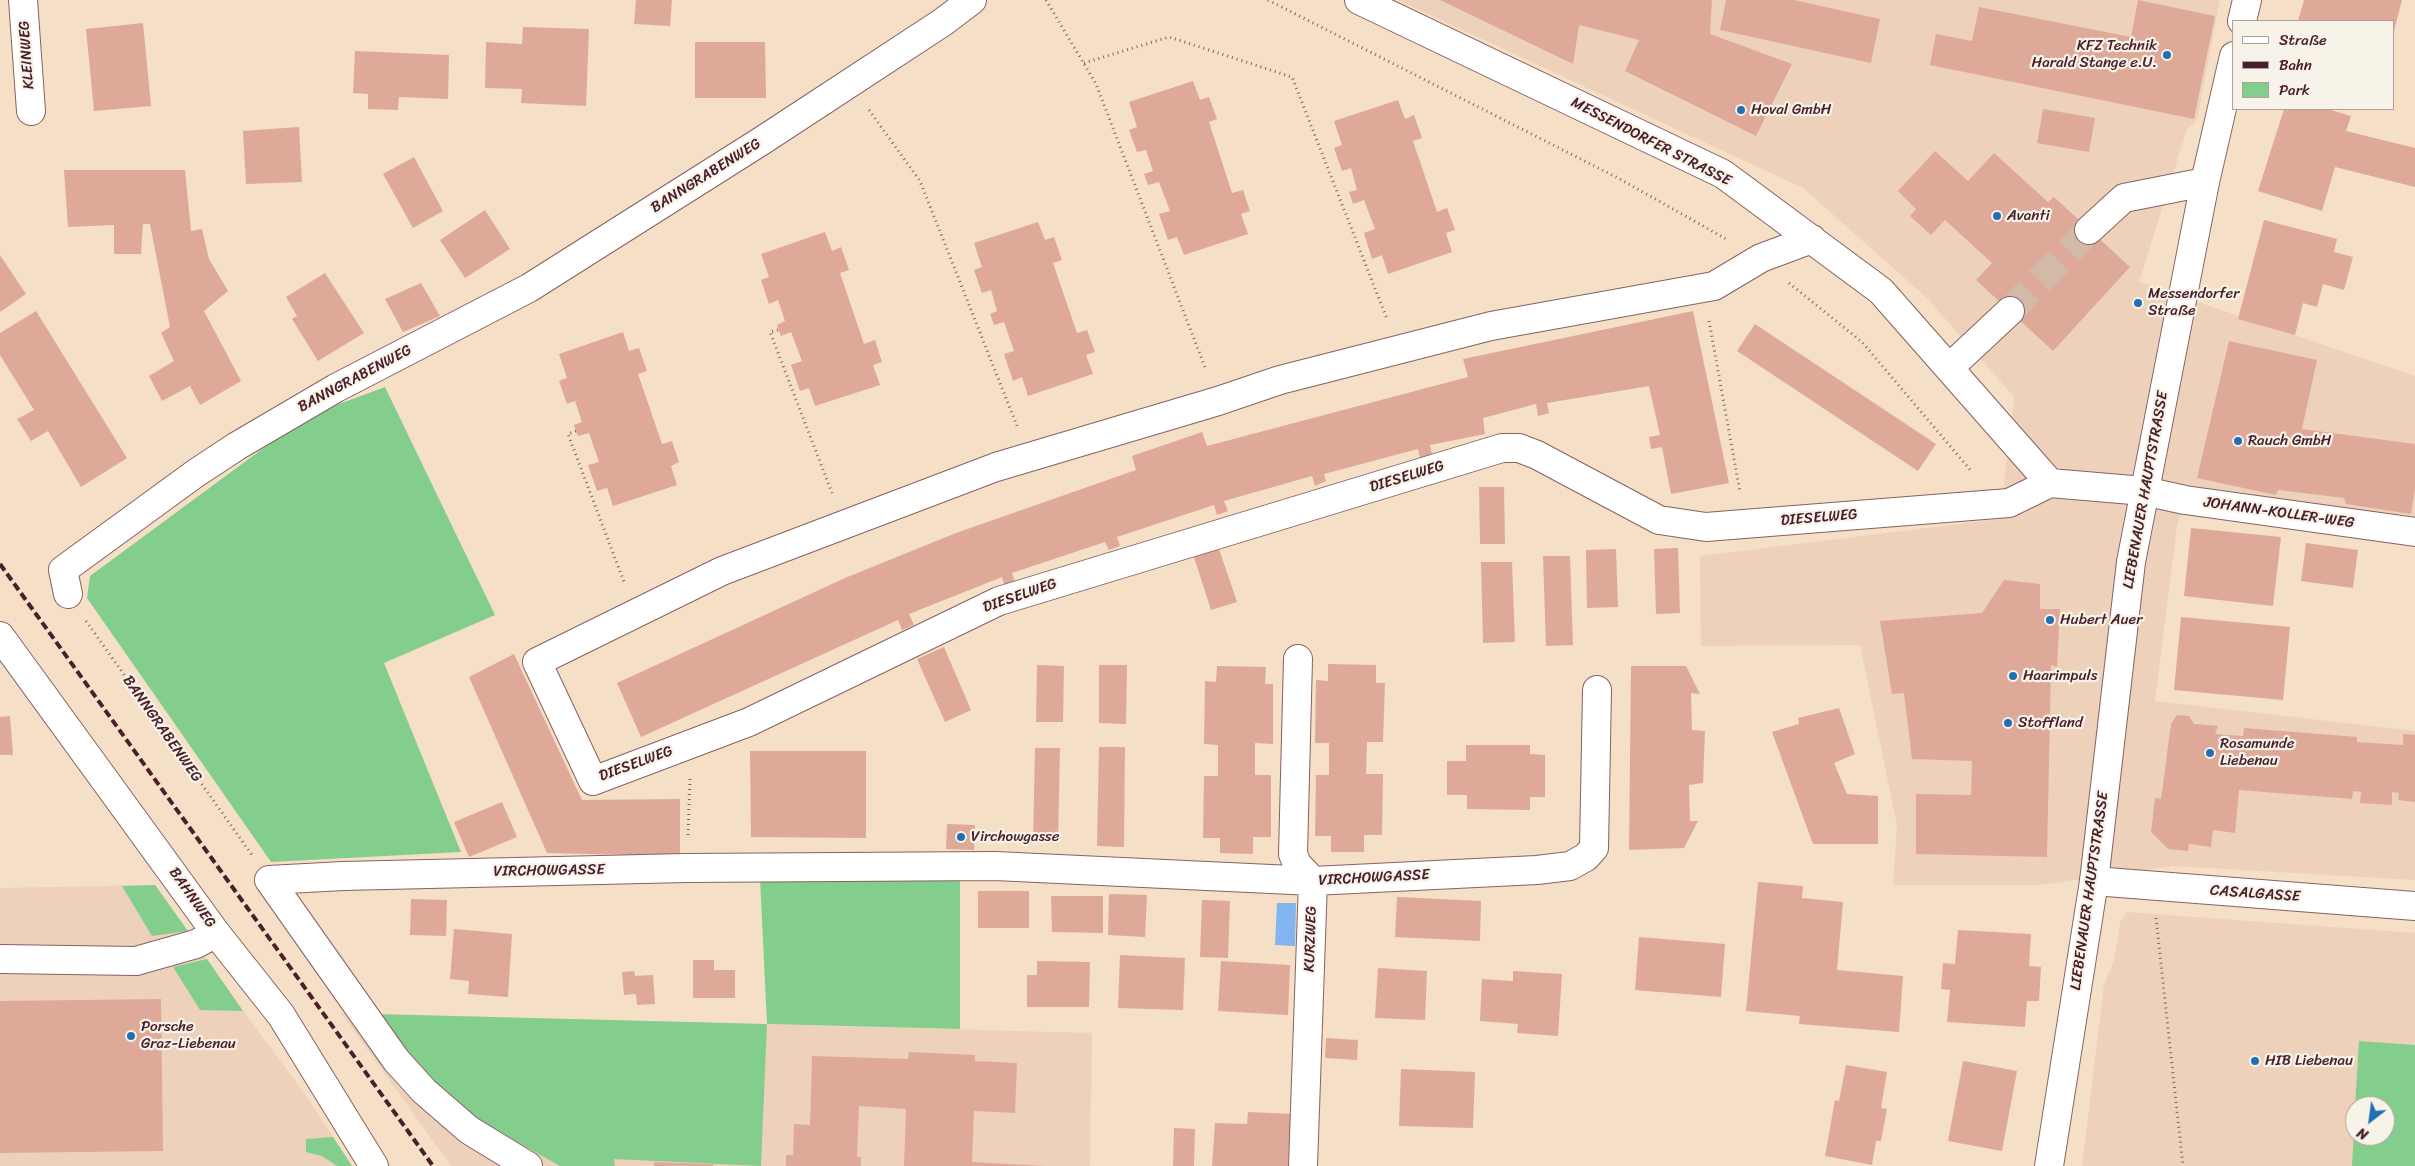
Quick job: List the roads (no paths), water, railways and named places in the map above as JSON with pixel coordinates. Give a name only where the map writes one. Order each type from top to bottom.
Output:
[{"type":"street","name":"KLEINWEG","points":[[23,0],[31,111]]},
{"type":"street","name":"BANNGRABENWEG","points":[[68,594],[62,570],[142,510],[229,451],[336,388],[529,288],[850,84],[972,0]]},
{"type":"street","name":"MESSENDORFER STRASSE","points":[[1359,0],[1723,174],[1881,291],[2050,483]]},
{"type":"street","points":[[2242,20],[2246,0]]},
{"type":"street","name":"LIEBENAUER HAUPTSTRASSE","points":[[2049,1166],[2094,881],[2130,570],[2205,182],[2232,65]]},
{"type":"street","points":[[2089,230],[2124,198],[2205,182]]},
{"type":"street","name":"DIESELWEG","points":[[1812,239],[1761,258],[1714,286],[1491,326],[1280,380],[1218,401],[996,467],[722,571],[537,662],[594,781],[749,722],[999,600],[1502,448],[1519,448],[1537,454],[1660,520],[1706,527],[2009,503],[2050,483]]},
{"type":"street","points":[[1949,368],[2010,312]]},
{"type":"street","points":[[2050,483],[2144,491]]},
{"type":"street","name":"JOHANN-KOLLER-WEG","points":[[2144,491],[2185,500],[2415,532]]},
{"type":"street","name":"BAHNWEG","points":[[0,636],[216,932],[281,1016],[374,1166]]},
{"type":"street","points":[[1298,659],[1293,854],[1297,864],[1313,882]]},
{"type":"street","name":"VIRCHOWGASSE","points":[[528,1166],[469,1130],[424,1091],[396,1060],[269,880],[343,876],[686,868],[995,866],[1313,882],[1537,870],[1570,866],[1586,857],[1594,848],[1597,690]]},
{"type":"street","name":"CASALGASSE","points":[[2094,881],[2415,906]]},
{"type":"street","name":"KURZWEG","points":[[1303,1166],[1313,882]]},
{"type":"street","points":[[0,959],[136,960],[196,944],[216,932]]},
{"type":"water","points":[[1277,903],[1296,903],[1295,946],[1275,945]]},
{"type":"tunnel","points":[[2010,311],[2089,230]]},
{"type":"railway","points":[[0,564],[433,1166]]},
{"type":"place","name":"KFZ Technik Harald Stange e.U.","points":[[2167,55]]},
{"type":"place","name":"Hoval GmbH","points":[[1741,110]]},
{"type":"place","name":"Avanti","points":[[1997,216]]},
{"type":"place","name":"Messendorfer Straße","points":[[2138,303]]},
{"type":"place","name":"Rauch GmbH","points":[[2238,441]]},
{"type":"place","name":"Hubert Auer","points":[[2050,620]]},
{"type":"place","name":"Haarimpuls","points":[[2013,676]]},
{"type":"place","name":"Stoffland","points":[[2008,723]]},
{"type":"place","name":"Rosamunde Liebenau","points":[[2210,753]]},
{"type":"place","name":"Virchowgasse","points":[[961,837]]},
{"type":"place","name":"Porsche Graz-Liebenau","points":[[131,1036]]},
{"type":"place","name":"HIB Liebenau","points":[[2255,1061]]}]
